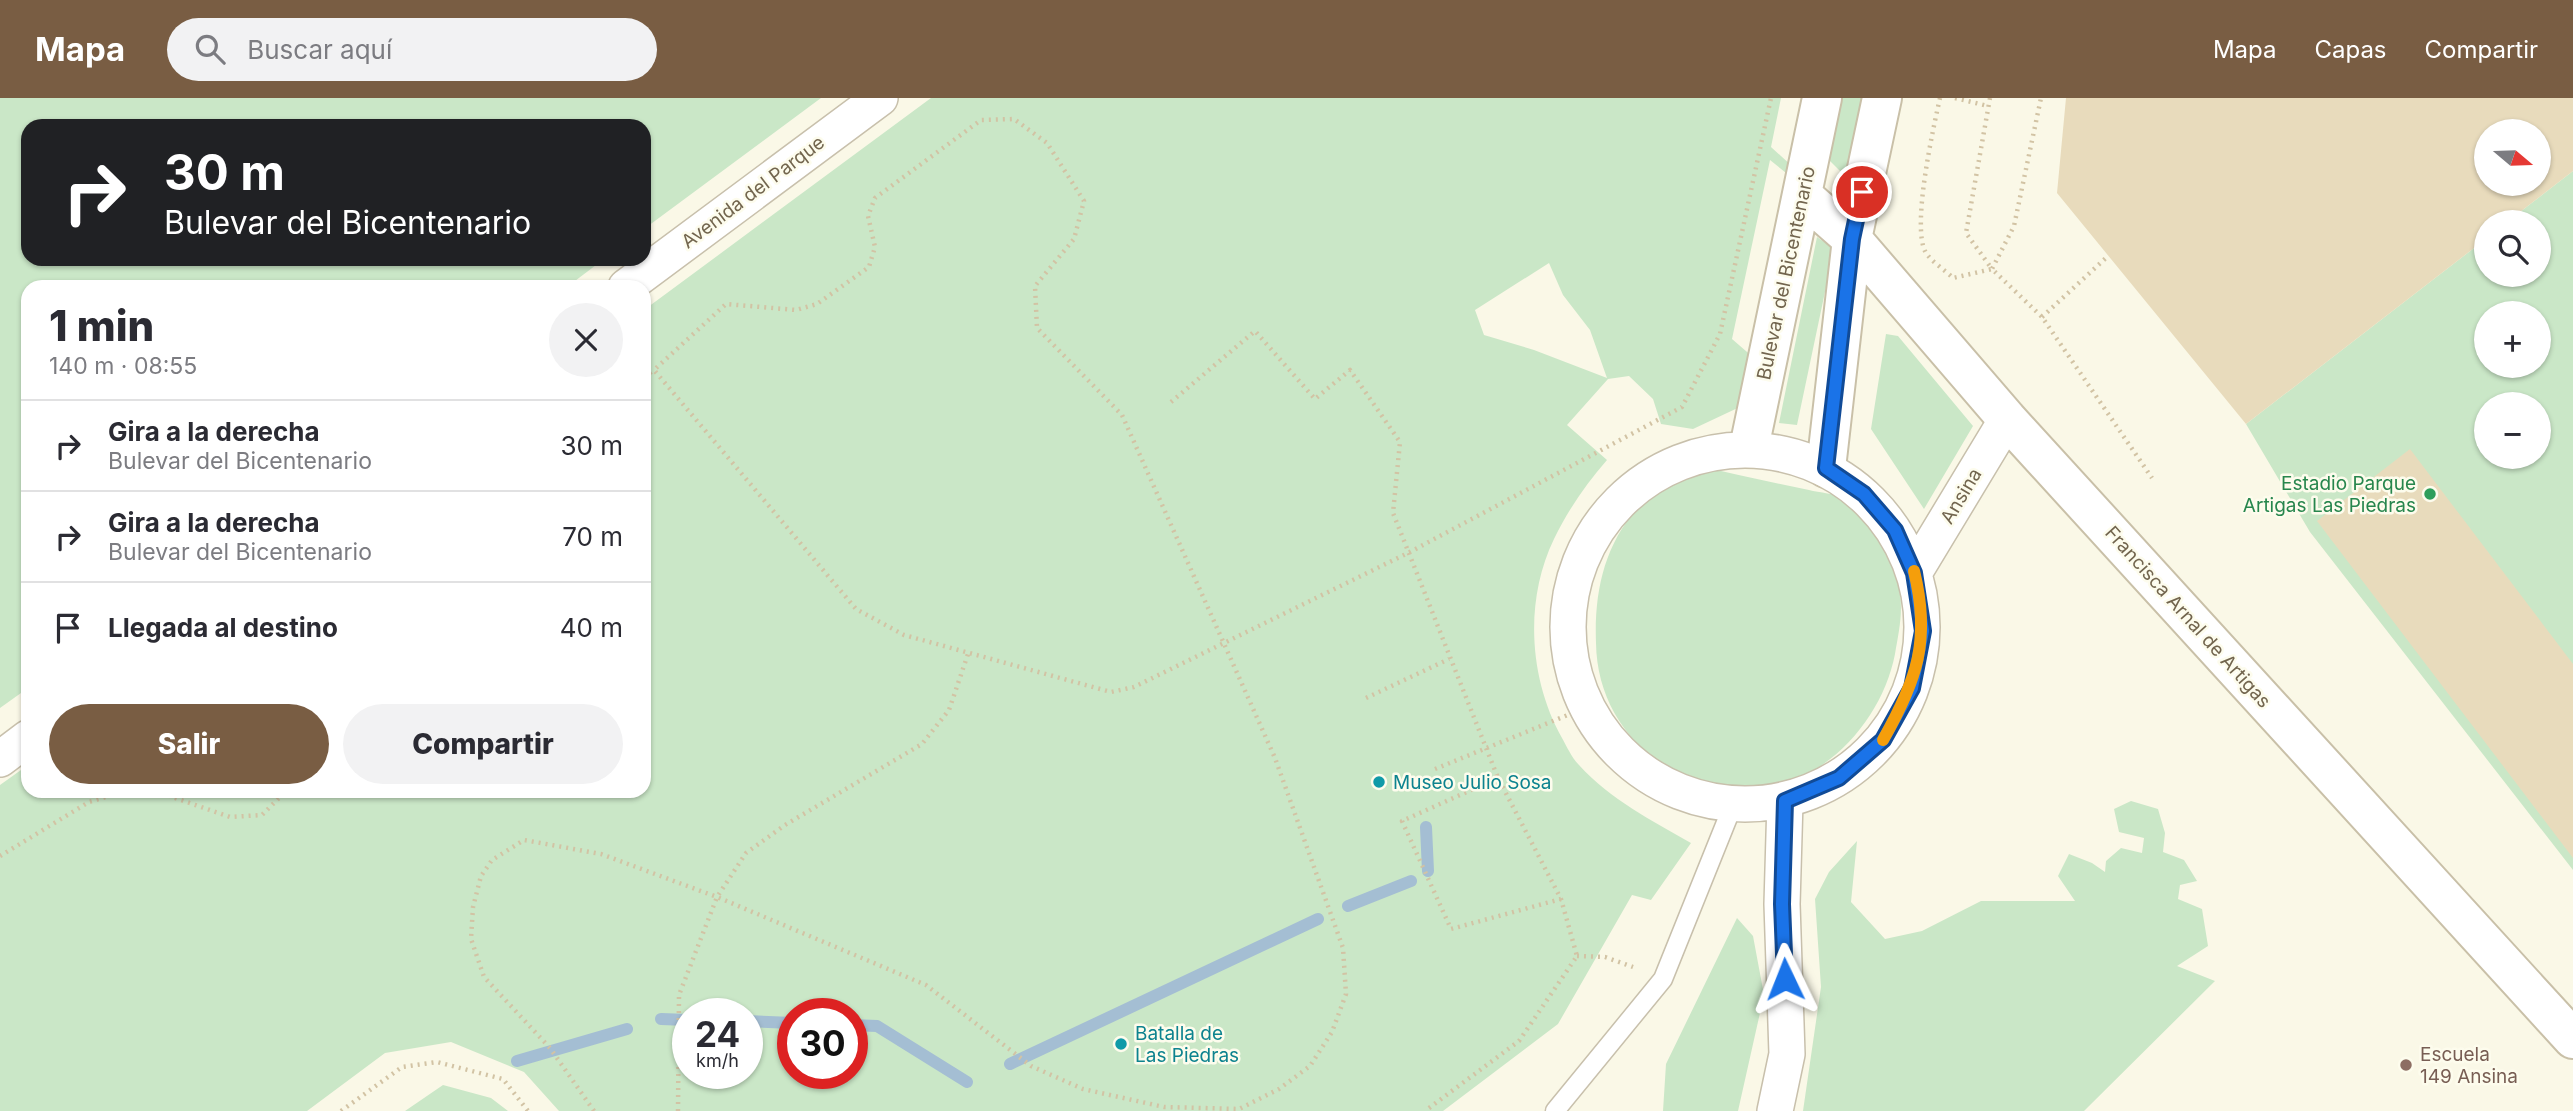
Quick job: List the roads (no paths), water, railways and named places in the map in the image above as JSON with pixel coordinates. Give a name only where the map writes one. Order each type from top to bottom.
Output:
[{"type":"street","name":"Avenida del Parque","points":[[635,280],[880,98]]},
{"type":"street","name":"Bulevar del Bicentenario","points":[[1749,448],[1822,98]]},
{"type":"street","points":[[1826,468],[1852,239],[1882,98]]},
{"type":"street","name":"Francisca Arnal de Artigas","points":[[1802,195],[1852,239],[2007,419],[2573,1040]]},
{"type":"street","name":"Ansina","points":[[1914,573],[2007,419]]},
{"type":"street","points":[[1749,448],[1788,453],[1826,468],[1864,494],[1895,530],[1914,573],[1923,631],[1912,688],[1883,740],[1839,778],[1785,801],[1733,806],[1688,797],[1646,776],[1611,746],[1585,708],[1569,658],[1568,606],[1582,555],[1610,510],[1650,476],[1697,455],[1749,448]]},
{"type":"street","points":[[0,759],[21,743]]},
{"type":"street","points":[[1775,1111],[1787,1054],[1782,904],[1785,801]]},
{"type":"lane","points":[[1555,1111],[1663,979],[1733,806]]},
{"type":"waterway","points":[[1426,827],[1428,871]]},
{"type":"waterway","points":[[1348,906],[1411,881]]},
{"type":"waterway","points":[[1010,1064],[1318,919]]},
{"type":"waterway","points":[[661,1019],[672,1019]]},
{"type":"waterway","points":[[763,1022],[777,1022]]},
{"type":"waterway","points":[[868,1026],[877,1026],[967,1082]]},
{"type":"waterway","points":[[517,1061],[627,1029]]},
{"type":"place","name":"Estadio Parque Artigas Las Piedras","points":[[2430,494]]},
{"type":"place","name":"Museo Julio Sosa","points":[[1379,782]]},
{"type":"place","name":"Batalla de Las Piedras","points":[[1121,1044]]},
{"type":"place","name":"Escuela 149 Ansina","points":[[2406,1065]]}]
